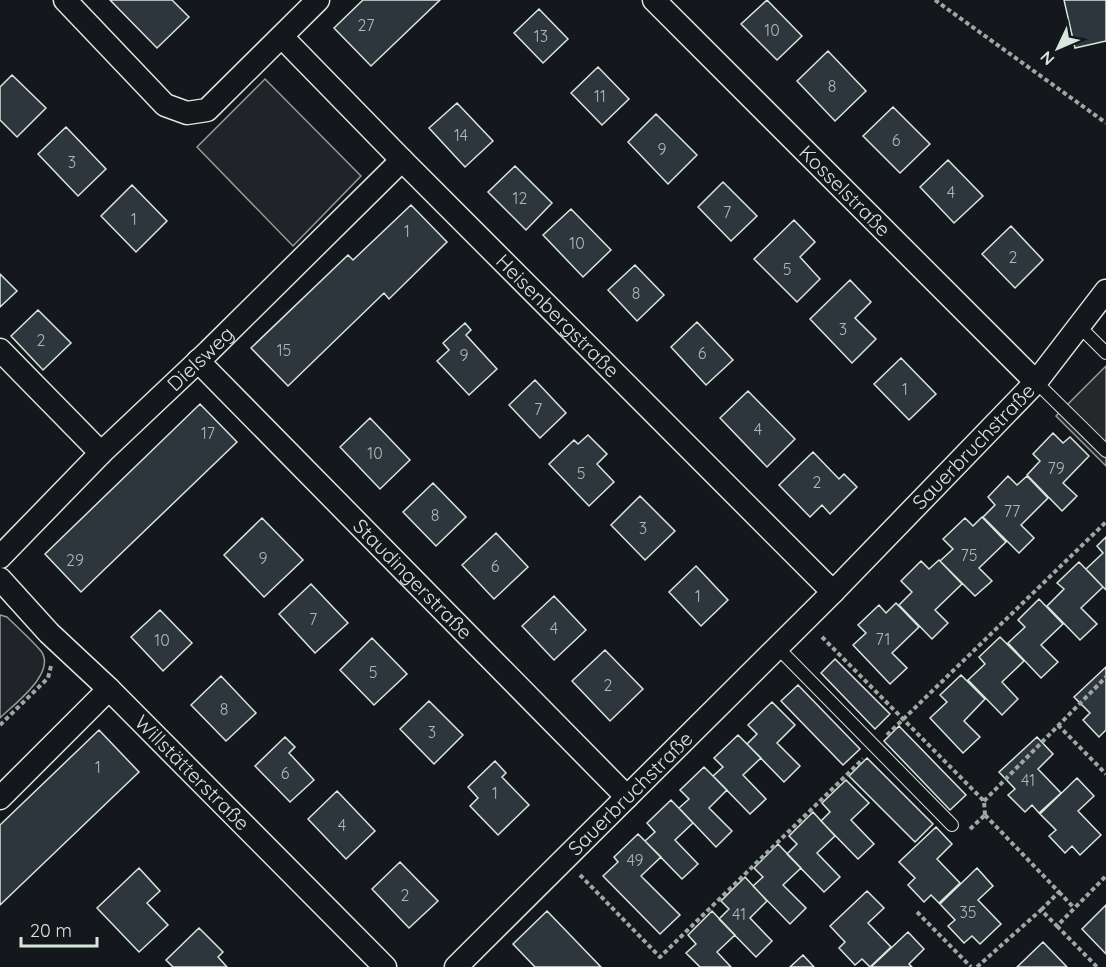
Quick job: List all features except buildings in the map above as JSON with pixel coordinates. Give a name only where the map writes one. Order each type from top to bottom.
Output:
[{"type":"street","points":[[65,0],[165,105],[187,113],[207,110],[318,0]]},
{"type":"street","name":"Kosselstraße","points":[[654,0],[1036,382]]},
{"type":"street","name":"Heisenbergstraße","points":[[282,37],[833,592]]},
{"type":"street","name":"Dielsweg","points":[[0,557],[101,453],[198,362],[402,160]]},
{"type":"street","name":"Sauerbruchstraße","points":[[456,967],[806,620],[1036,382],[1106,291]]},
{"type":"street","points":[[0,350],[101,453]]},
{"type":"street","name":"Staudingerstraße","points":[[198,362],[627,797]]},
{"type":"street","name":"Willstätterstraße","points":[[0,579],[49,633],[109,689],[385,967]]},
{"type":"street","points":[[0,798],[109,689]]},
{"type":"lane","points":[[1079,326],[1106,353]]},
{"type":"lane","points":[[1036,382],[1106,451]]},
{"type":"lane","points":[[778,648],[952,825]]},
{"type":"path","points":[[935,0],[1106,123]]},
{"type":"path","points":[[564,859],[660,957],[1106,522]]},
{"type":"path","points":[[806,620],[984,801],[985,815],[1074,909]]},
{"type":"path","points":[[0,724],[48,678],[51,663],[49,633]]},
{"type":"path","points":[[984,801],[1106,677]]},
{"type":"path","points":[[1058,725],[1106,774]]},
{"type":"path","points":[[1057,926],[1106,876]]},
{"type":"path","points":[[976,967],[1059,892]]},
{"type":"path","points":[[1041,910],[1097,967]]},
{"type":"path","points":[[916,912],[971,967]]},
{"type":"shaded area","points":[[265,79],[361,176],[293,246],[197,147]]},
{"type":"shaded area","points":[[1106,366],[1106,466],[1056,416]]},
{"type":"shaded area","points":[[0,615],[7,617],[29,638],[41,651],[44,660],[43,669],[32,688],[0,718]]}]
